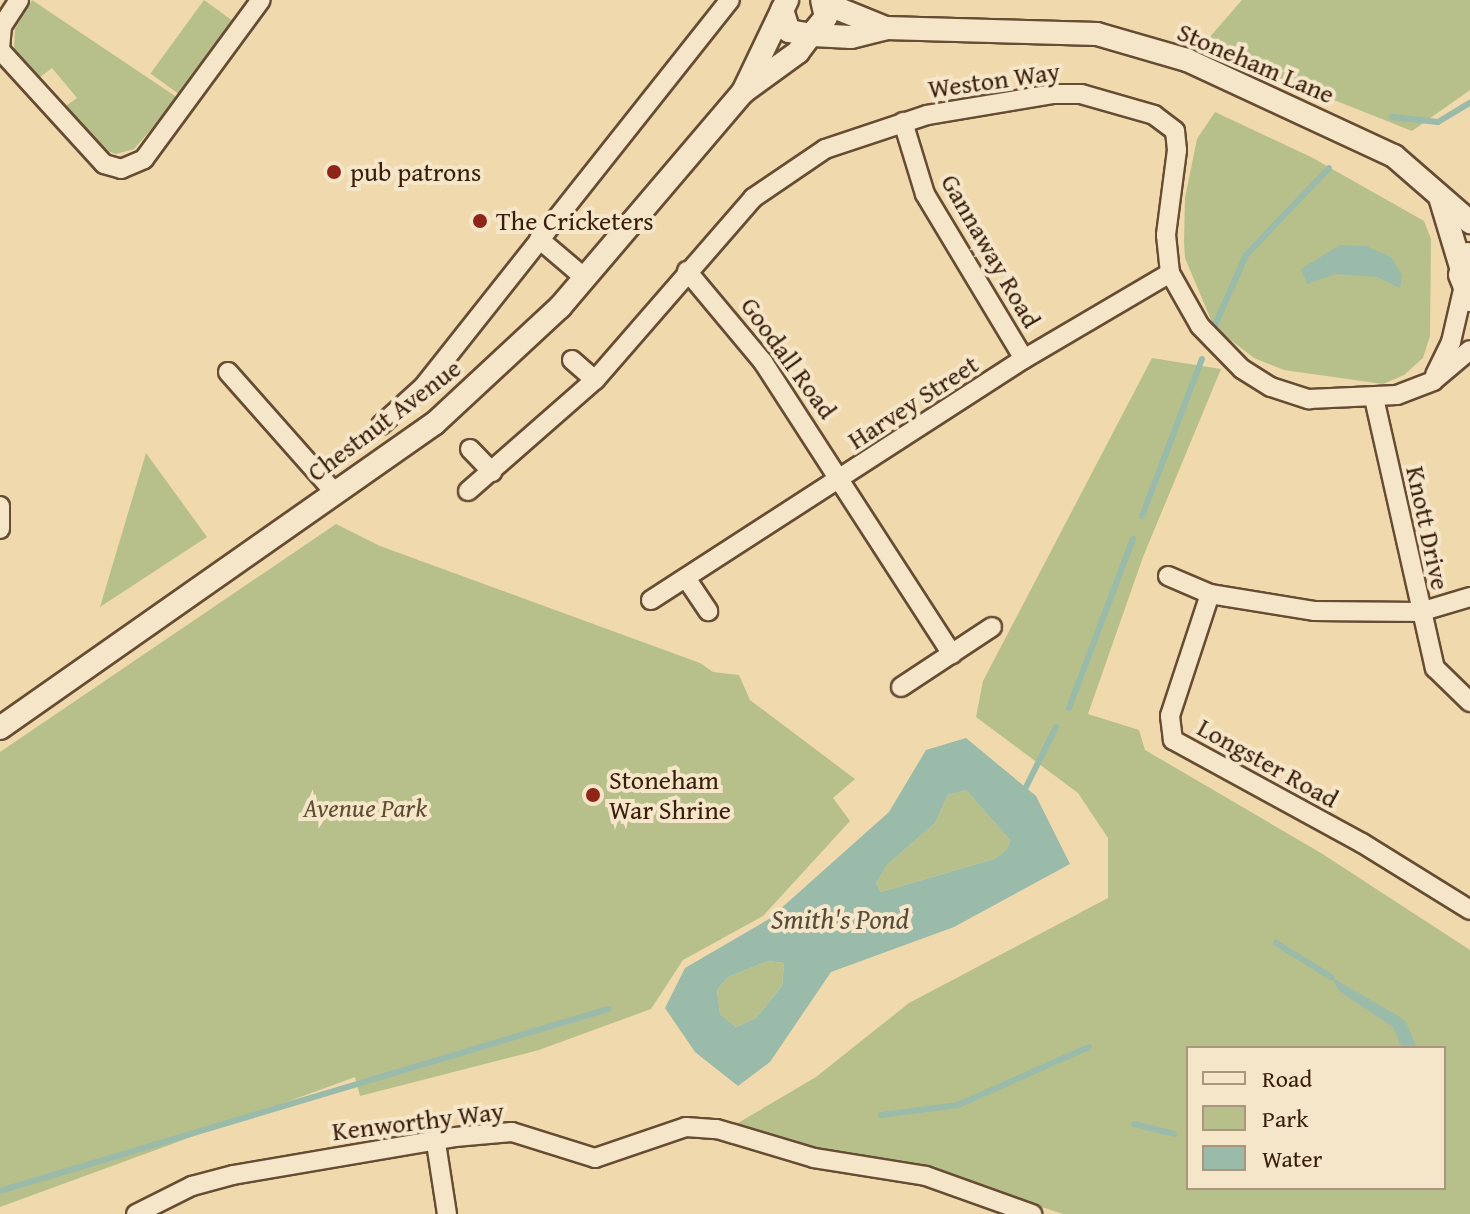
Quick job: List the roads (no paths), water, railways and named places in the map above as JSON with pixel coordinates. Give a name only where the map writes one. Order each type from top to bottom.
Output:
[{"type":"street","points":[[19,0],[2,26],[0,50],[104,164],[121,169],[144,159],[261,0]]},
{"type":"street","points":[[381,425],[423,387],[730,0]]},
{"type":"street","points":[[784,5],[789,31],[812,35],[824,24],[823,1]]},
{"type":"street","name":"Stoneham Lane","points":[[823,1],[886,28]]},
{"type":"street","name":"Chestnut Avenue","points":[[743,92],[784,5]]},
{"type":"street","name":"Stoneham Lane","points":[[812,35],[851,37],[886,28],[1063,29],[1187,60],[1394,156],[1470,222]]},
{"type":"street","name":"Chestnut Avenue","points":[[0,728],[435,423],[515,354],[585,278],[743,92],[798,52],[812,35]]},
{"type":"street","name":"Weston Way","points":[[468,491],[595,380],[753,198],[825,149],[903,122],[1052,94],[1081,94],[1160,117],[1178,140],[1166,235],[1170,273],[1200,326],[1242,369],[1271,387],[1309,399],[1374,398],[1433,381],[1470,350]]},
{"type":"street","name":"Gannaway Road","points":[[903,122],[925,194],[1024,359]]},
{"type":"street","points":[[1433,381],[1451,342],[1466,277],[1440,196]]},
{"type":"street","points":[[539,239],[585,278]]},
{"type":"street","name":"Goodall Road","points":[[687,271],[763,362],[952,654]]},
{"type":"street","name":"Harvey Street","points":[[651,600],[842,480],[1024,359],[1170,273]]},
{"type":"street","points":[[572,360],[595,380]]},
{"type":"street","points":[[228,372],[335,493]]},
{"type":"street","name":"Knott Drive","points":[[1374,398],[1435,668],[1470,702]]},
{"type":"street","points":[[470,449],[492,472]]},
{"type":"street","points":[[0,506],[0,529]]},
{"type":"street","points":[[1168,576],[1210,594],[1314,611],[1420,612],[1470,597]]},
{"type":"street","points":[[686,578],[708,611]]},
{"type":"street","name":"Longster Road","points":[[1210,594],[1170,716],[1173,740],[1362,843],[1470,910]]},
{"type":"street","points":[[901,687],[992,627]]},
{"type":"street","name":"Kenworthy Way","points":[[136,1214],[192,1186],[233,1175],[512,1132],[595,1158],[686,1127],[717,1129],[814,1158],[926,1176],[1032,1214]]},
{"type":"street","points":[[436,1143],[447,1214]]},
{"type":"water","points":[[1340,245],[1366,246],[1391,257],[1402,275],[1400,288],[1377,277],[1335,274],[1307,284],[1301,269]]},
{"type":"water","name":"Smith's Pond","points":[[966,738],[1036,796],[1070,864],[954,927],[831,972],[770,1062],[738,1086],[695,1052],[665,1008],[685,968],[769,919],[889,812],[926,750]],"holes":[[[966,790],[1010,840],[1007,849],[994,859],[881,892],[876,883],[887,865],[935,823],[948,795]],[[768,961],[784,963],[782,986],[756,1018],[736,1027],[720,1014],[717,990],[728,977]]]},
{"type":"water","points":[[1331,977],[1405,1020],[1416,1046],[1401,1046],[1393,1027],[1339,991]]},
{"type":"waterway","points":[[1392,117],[1438,122],[1470,103]]},
{"type":"waterway","points":[[1214,327],[1246,255],[1329,168]]},
{"type":"waterway","points":[[1142,516],[1202,359]]},
{"type":"waterway","points":[[1069,708],[1133,539]]},
{"type":"waterway","points":[[1026,787],[1056,727]]},
{"type":"waterway","points":[[1276,943],[1331,977]]},
{"type":"waterway","points":[[0,1191],[608,1009]]},
{"type":"waterway","points":[[881,1115],[958,1105],[1089,1047]]},
{"type":"waterway","points":[[1134,1124],[1174,1134]]},
{"type":"place","name":"pub patrons","points":[[334,172]]},
{"type":"place","name":"The Cricketers","points":[[480,221]]},
{"type":"place","name":"Stoneham War Shrine","points":[[593,795]]},
{"type":"park label","name":"Avenue Park","points":[[365,808]]}]
